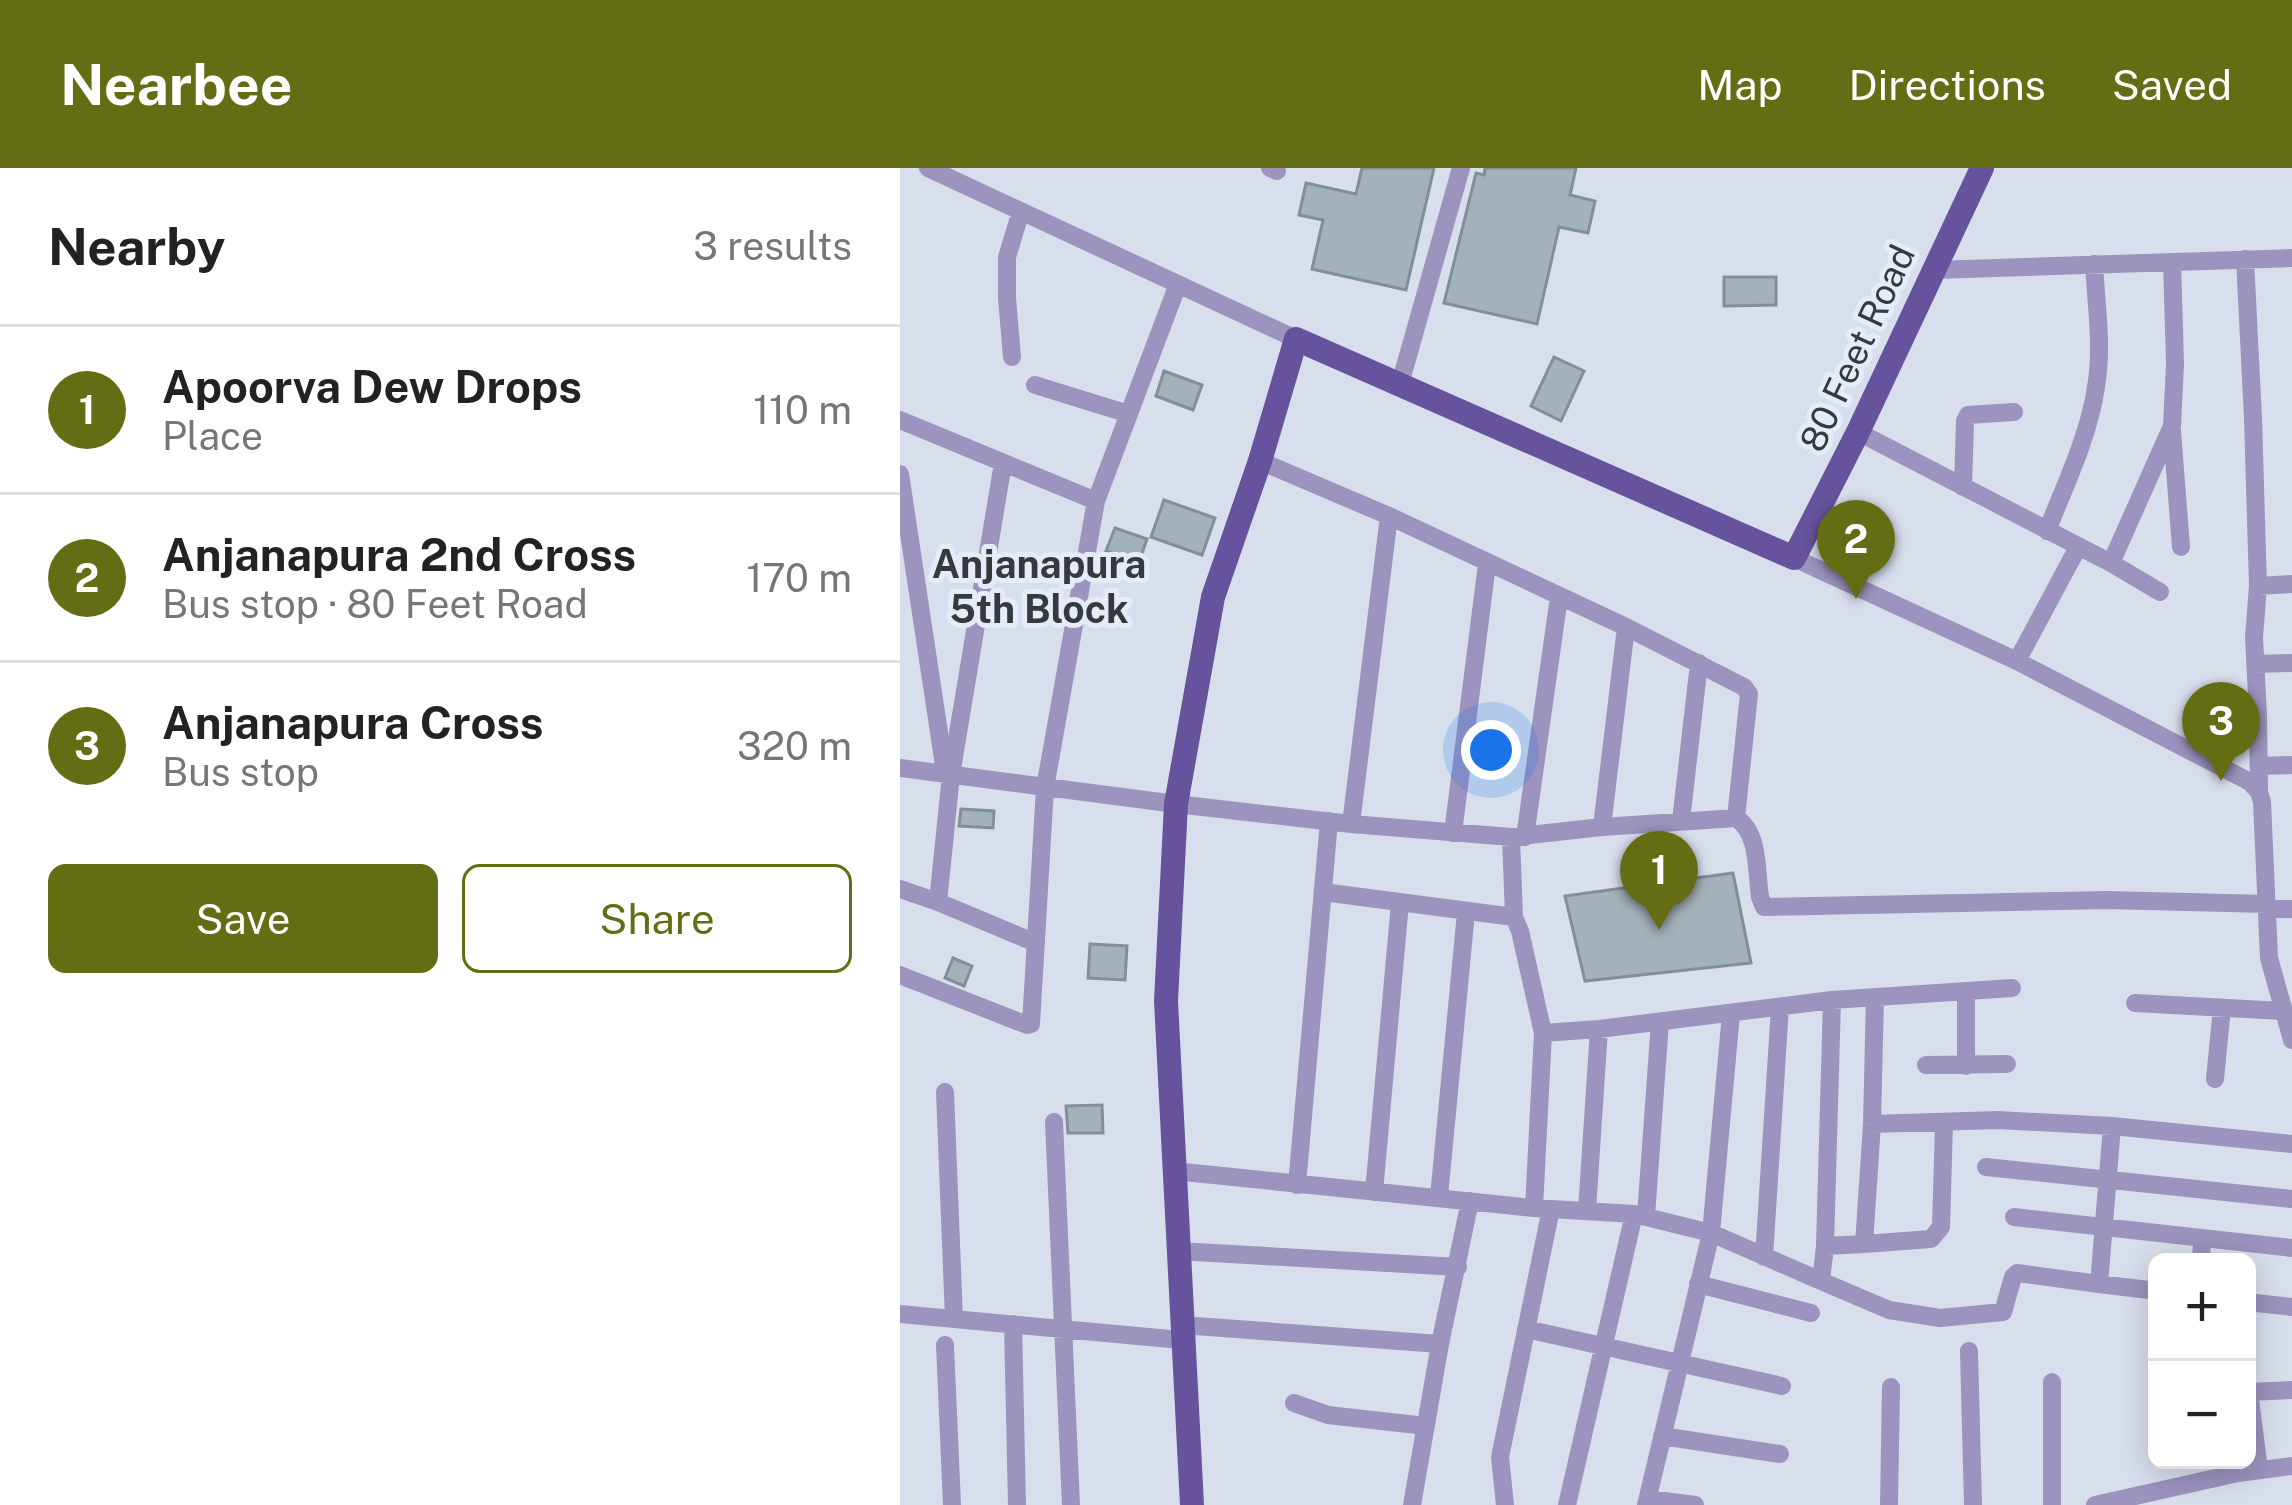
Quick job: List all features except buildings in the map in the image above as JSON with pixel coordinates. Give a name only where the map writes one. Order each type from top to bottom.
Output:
[{"type":"main road","name":"80 Feet Road","points":[[1795,558],[1982,168]]},
{"type":"main road","points":[[1192,1505],[1166,1000],[1176,804],[1213,597],[1297,339],[1795,558]]},
{"type":"street","points":[[928,168],[1297,339]]},
{"type":"street","points":[[1400,384],[1461,168]]},
{"type":"street","points":[[1012,357],[1007,257],[1022,211]]},
{"type":"street","points":[[1934,269],[2292,258]]},
{"type":"street","points":[[2245,260],[2258,586],[2254,615],[2259,792],[2269,958],[2292,1040]]},
{"type":"street","points":[[2172,262],[2172,426],[2181,547]]},
{"type":"street","points":[[2047,531],[2096,392],[2094,263]]},
{"type":"street","points":[[900,974],[1031,1024],[1045,788],[1096,501],[1178,284]]},
{"type":"street","points":[[1035,385],[1129,414]]},
{"type":"street","points":[[1963,487],[1968,415],[2014,412]]},
{"type":"street","points":[[900,420],[1096,501]]},
{"type":"street","points":[[2111,563],[2172,426]]},
{"type":"street","points":[[1858,432],[2160,592]]},
{"type":"street","points":[[1260,461],[1389,516],[1744,687],[1749,694],[1736,818]]},
{"type":"street","points":[[938,902],[948,775],[1003,463]]},
{"type":"street","points":[[900,474],[948,775]]},
{"type":"street","points":[[1351,824],[1389,516]]},
{"type":"street","points":[[2018,661],[2078,547]]},
{"type":"street","points":[[1795,558],[2018,661],[2250,782],[2259,792]]},
{"type":"street","points":[[1453,833],[1487,564]]},
{"type":"street","points":[[2258,586],[2292,584]]},
{"type":"street","points":[[1505,1505],[1500,1457],[1526,1329],[1542,1208],[1543,1033],[1514,917],[1518,837],[1559,597]]},
{"type":"street","points":[[1602,827],[1626,627]]},
{"type":"street","points":[[1681,821],[1699,663]]},
{"type":"street","points":[[2256,664],[2292,663]]},
{"type":"street","points":[[2201,717],[2258,731]]},
{"type":"street","points":[[2259,766],[2292,765]]},
{"type":"street","points":[[900,768],[1351,824],[1518,837],[1736,818],[1751,834],[1764,907],[2108,900],[2292,909]]},
{"type":"street","points":[[1298,1185],[1329,821]]},
{"type":"street","points":[[900,889],[1036,943]]},
{"type":"street","points":[[1324,892],[1514,917]]},
{"type":"street","points":[[1374,1192],[1400,903]]},
{"type":"street","points":[[1439,1197],[1466,911]]},
{"type":"street","points":[[1543,1033],[1832,1000],[2012,988]]},
{"type":"street","points":[[1966,991],[1966,1066]]},
{"type":"street","points":[[1864,1244],[1875,997]]},
{"type":"street","points":[[1821,1281],[1832,1000]]},
{"type":"street","points":[[2135,1003],[2282,1011]]},
{"type":"street","points":[[1764,1257],[1780,1007]]},
{"type":"street","points":[[2216,1079],[2222,1008]]},
{"type":"street","points":[[1695,1505],[1647,1502],[1711,1233],[1731,1013]]},
{"type":"street","points":[[1567,1505],[1602,1344],[1640,1215],[1660,1022]]},
{"type":"street","points":[[1587,1210],[1600,1029]]},
{"type":"street","points":[[1926,1066],[2007,1064]]},
{"type":"street","points":[[945,1092],[954,1319]]},
{"type":"street","points":[[1872,1124],[1998,1120],[2292,1144]]},
{"type":"street","points":[[1054,1122],[1071,1505]]},
{"type":"street","points":[[1825,1246],[1930,1239],[1937,1234],[1944,1124]]},
{"type":"street","points":[[2099,1283],[2112,1126]]},
{"type":"street","points":[[1986,1167],[2292,1199]]},
{"type":"street","points":[[1174,1171],[1640,1215],[1711,1233],[1889,1310],[1940,1318],[2003,1312],[2017,1273],[2148,1290]]},
{"type":"street","points":[[1412,1505],[1470,1202]]},
{"type":"street","points":[[2014,1217],[2292,1248]]},
{"type":"street","points":[[2201,1253],[2203,1238]]},
{"type":"street","points":[[1178,1251],[1458,1267]]},
{"type":"street","points":[[1698,1283],[1810,1313]]},
{"type":"street","points":[[2256,1303],[2292,1307]]},
{"type":"street","points":[[900,1313],[1061,1328],[1440,1344]]},
{"type":"street","points":[[1013,1324],[1017,1505]]},
{"type":"street","points":[[1526,1329],[1781,1386]]},
{"type":"street","points":[[944,1345],[952,1505]]},
{"type":"street","points":[[1969,1351],[1973,1505]]},
{"type":"street","points":[[2052,1382],[2052,1505]]},
{"type":"street","points":[[1889,1505],[1892,1388]]},
{"type":"street","points":[[2256,1392],[2292,1390]]},
{"type":"street","points":[[1294,1403],[1328,1415],[1426,1426]]},
{"type":"street","points":[[1662,1436],[1780,1454]]},
{"type":"street","points":[[2256,1444],[2260,1470]]},
{"type":"street","points":[[2096,1505],[2180,1495],[2260,1470],[2292,1466]]},
{"type":"place","name":"Anjanapura 2nd Cross","points":[[1856,599]]},
{"type":"place","name":"Anjanapura Cross","points":[[2221,781]]},
{"type":"place","name":"Apoorva Dew Drops","points":[[1659,930]]},
{"type":"district","name":"Anjanapura 5th Block","points":[[1039,586]]}]
